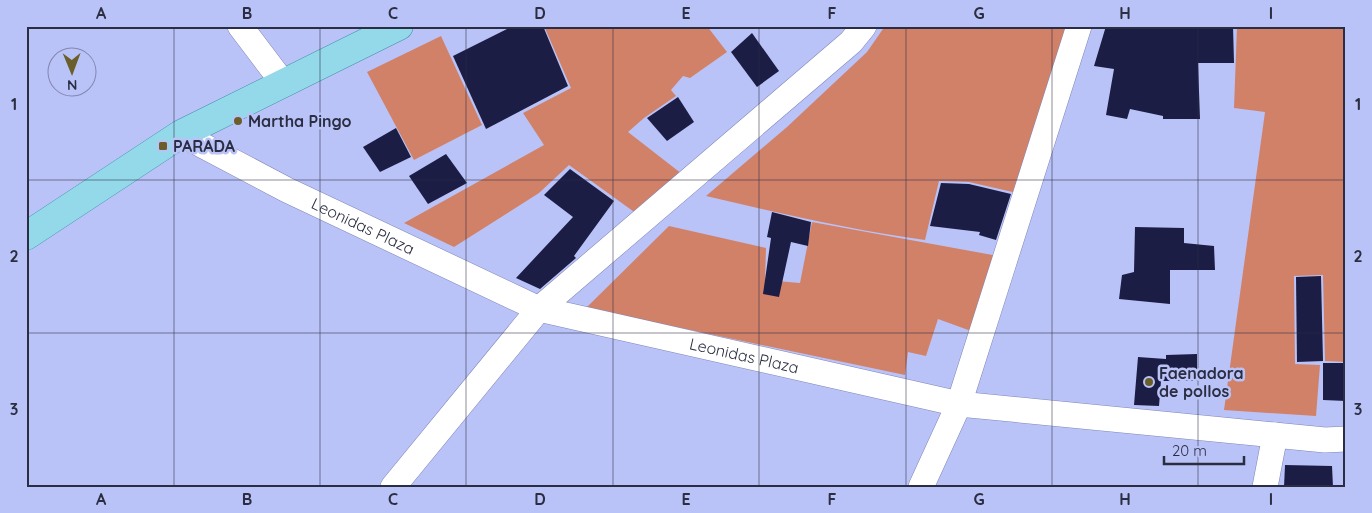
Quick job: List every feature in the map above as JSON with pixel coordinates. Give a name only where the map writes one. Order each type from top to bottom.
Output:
[{"type":"main road","points":[[30,226],[181,134],[399,26]]},
{"type":"street","points":[[240,26],[284,84]]},
{"type":"street","points":[[394,487],[539,309],[851,42],[864,26]]},
{"type":"street","points":[[921,487],[959,404],[1079,26]]},
{"type":"street","name":"Leonidas Plaza","points":[[181,134],[287,190],[539,309],[959,404],[1325,440],[1346,439]]},
{"type":"street","points":[[1265,487],[1275,435]]},
{"type":"shaded area","points":[[544,26],[707,26],[727,52],[690,78],[683,76],[671,90],[676,96],[644,118],[628,132],[682,174],[637,214],[569,165],[539,193],[454,247],[404,223],[544,145],[523,113],[571,88]]},
{"type":"shaded area","points":[[885,26],[1074,26],[1021,194],[969,182],[939,181],[925,240],[842,226],[706,196],[787,127],[867,52]]},
{"type":"shaded area","points":[[1237,26],[1346,26],[1346,362],[1325,361],[1323,275],[1294,276],[1295,364],[1320,365],[1316,416],[1224,410],[1265,112],[1234,108]]},
{"type":"shaded area","points":[[441,36],[482,125],[414,160],[367,72]]},
{"type":"shaded area","points":[[812,222],[998,256],[971,331],[938,319],[926,356],[908,352],[905,375],[586,308],[669,226],[766,248],[765,280],[800,283]]},
{"type":"building","points":[[513,26],[543,26],[568,86],[486,129],[453,56]]},
{"type":"building","points":[[1106,26],[1233,26],[1234,63],[1198,63],[1200,119],[1163,119],[1163,116],[1130,109],[1127,119],[1106,115],[1114,69],[1094,66]]},
{"type":"building","points":[[752,33],[779,71],[757,87],[731,52]]},
{"type":"building","points":[[678,97],[694,122],[667,141],[647,118]]},
{"type":"building","points":[[396,128],[411,157],[380,172],[363,147]]},
{"type":"building","points":[[446,154],[467,183],[428,204],[409,176]]},
{"type":"building","points":[[570,169],[614,201],[574,256],[576,258],[540,289],[516,278],[573,217],[544,195]]},
{"type":"building","points":[[941,183],[969,184],[1011,194],[996,240],[979,235],[980,232],[930,226]]},
{"type":"building","points":[[772,212],[811,222],[808,246],[791,242],[779,297],[763,294],[771,238],[767,237]]},
{"type":"building","points":[[1135,227],[1184,228],[1184,243],[1214,246],[1215,270],[1170,270],[1170,304],[1119,299],[1122,275],[1134,272]]},
{"type":"building","points":[[1321,276],[1323,361],[1297,362],[1296,277]]},
{"type":"building","points":[[1197,354],[1197,381],[1161,381],[1159,406],[1134,405],[1138,357],[1166,359],[1166,355]]},
{"type":"building","points":[[1323,363],[1346,363],[1346,401],[1323,400]]},
{"type":"building","points":[[1285,465],[1332,466],[1333,487],[1284,487]]},
{"type":"place","name":"Martha Pingo","points":[[238,121]]},
{"type":"place","name":"PARADA","points":[[163,146]]},
{"type":"place","name":"Faenadora de pollos","points":[[1149,382]]}]
